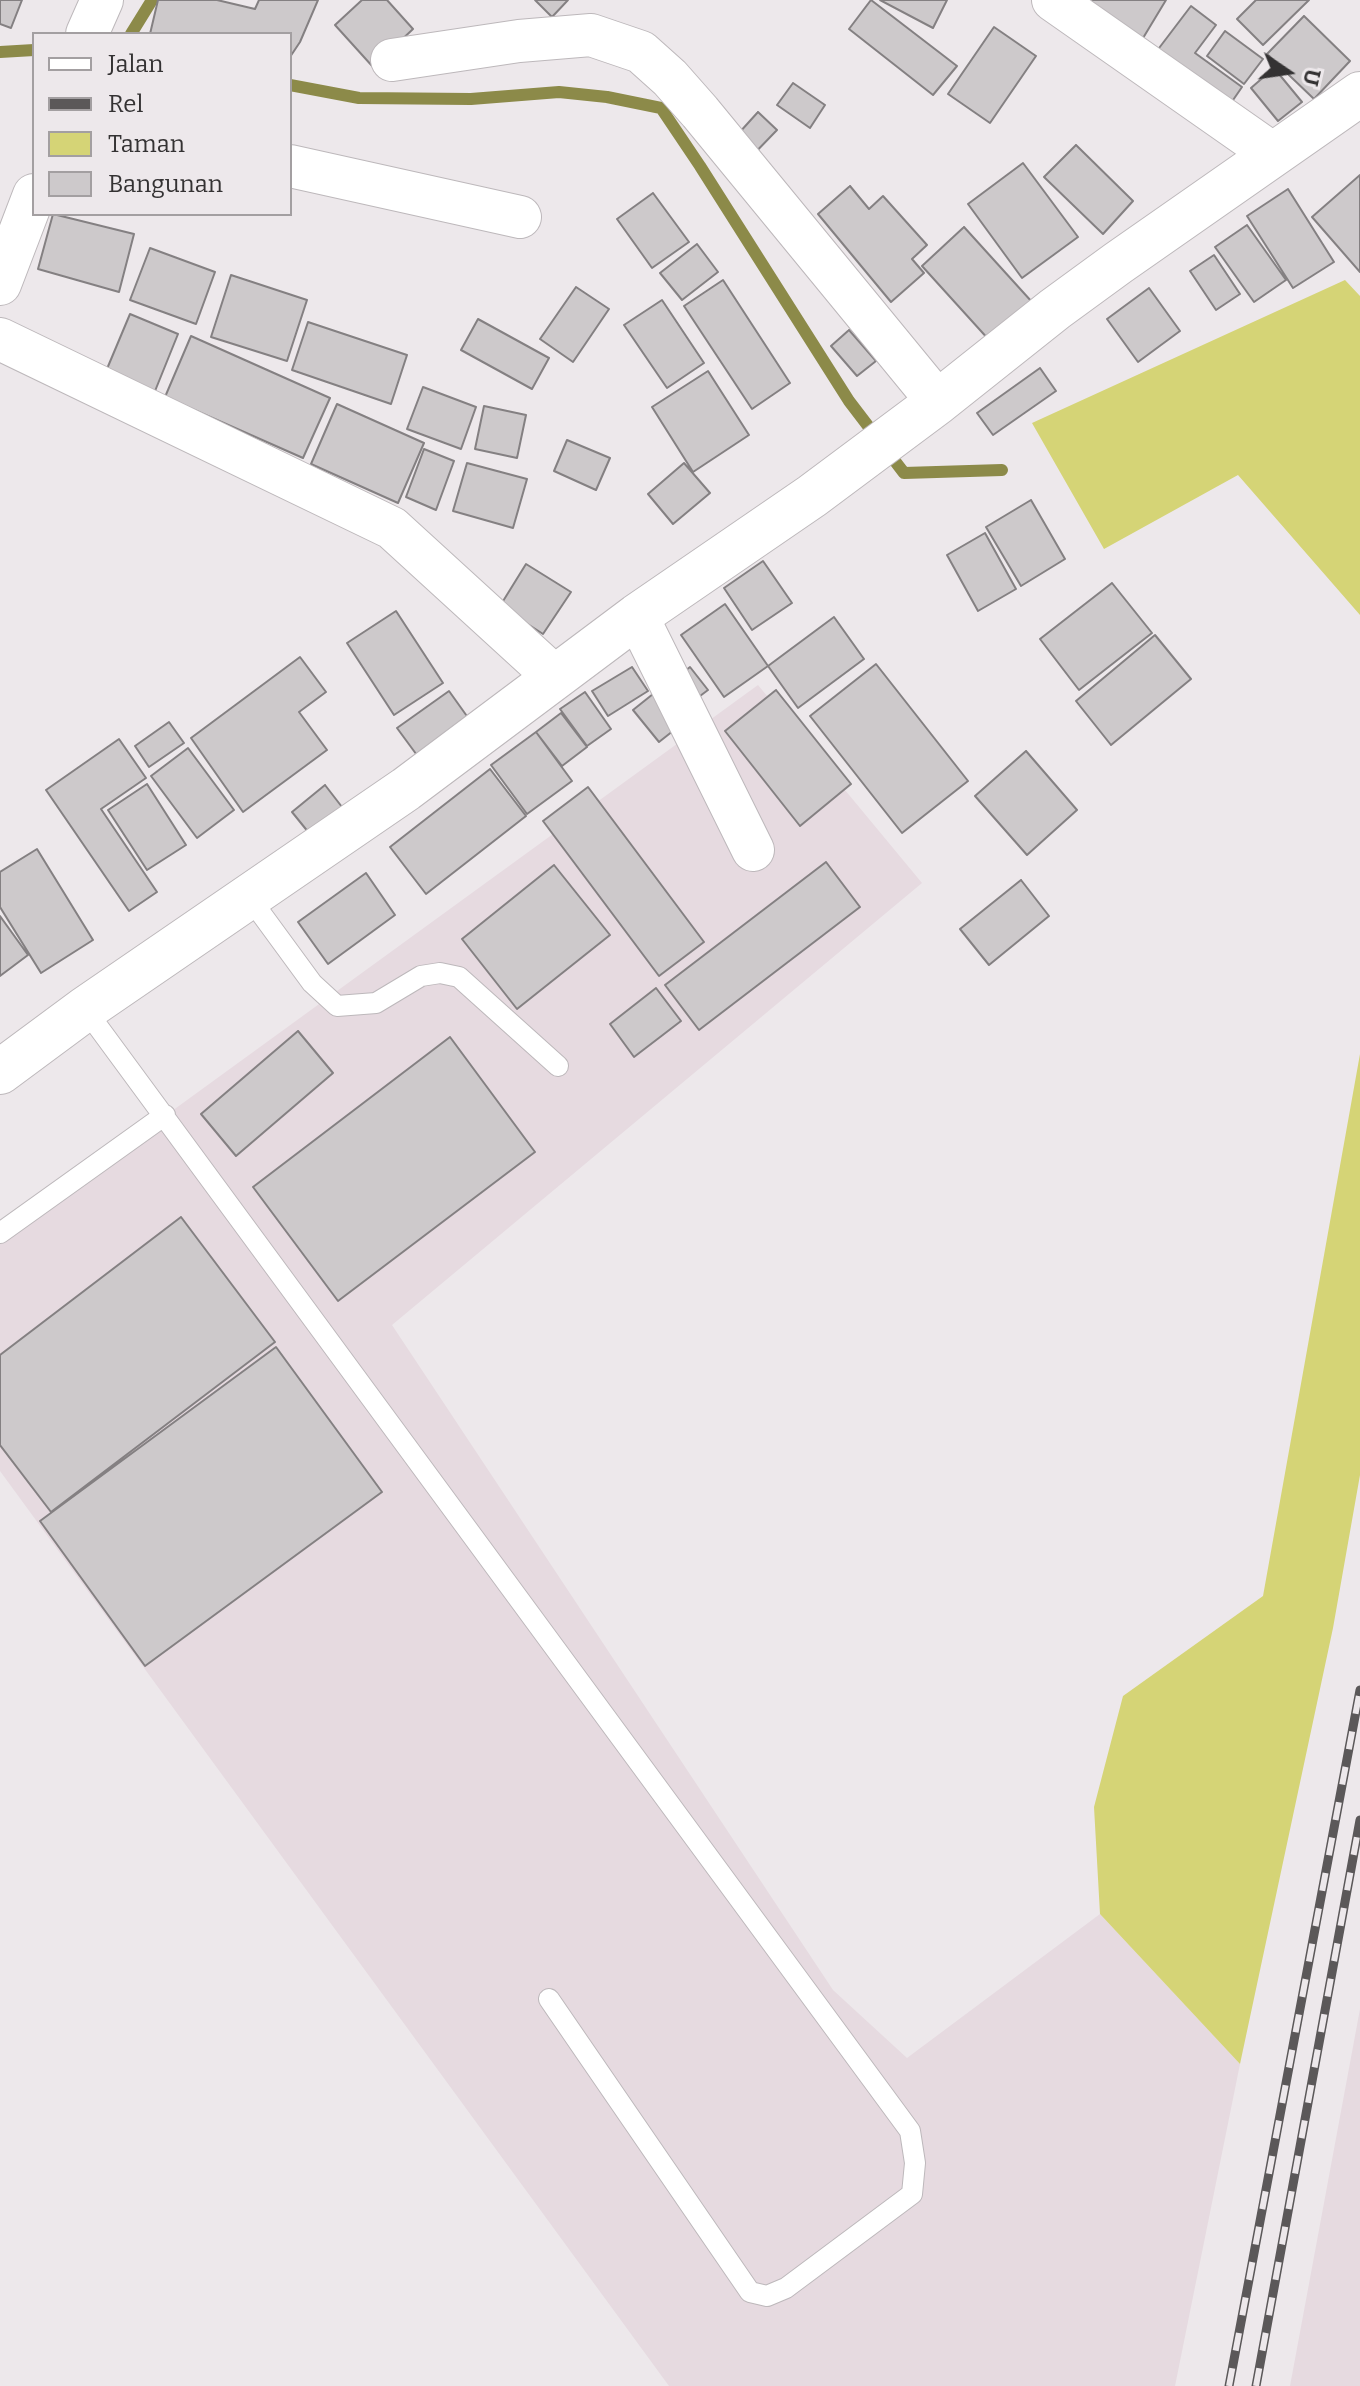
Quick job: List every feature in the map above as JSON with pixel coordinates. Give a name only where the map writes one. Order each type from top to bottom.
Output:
[{"type":"street","points":[[1053,0],[1273,154]]},
{"type":"street","points":[[392,60],[519,41],[591,35],[641,52],[670,78],[700,112],[938,402]]},
{"type":"street","points":[[0,1072],[85,1009],[406,789],[637,616],[812,496],[1055,309],[1360,94]]},
{"type":"street","points":[[292,166],[520,217]]},
{"type":"street","points":[[0,284],[8,241],[32,199]]},
{"type":"street","points":[[0,339],[392,528],[555,677]]},
{"type":"street","points":[[637,616],[753,850]]},
{"type":"lane","points":[[249,897],[312,983],[337,1006],[376,1003],[421,976],[440,973],[459,977],[558,1066]]},
{"type":"lane","points":[[85,1009],[910,2131],[915,2163],[912,2194],[786,2288],[767,2296],[750,2292],[549,1999]]},
{"type":"lane","points":[[0,1233],[165,1115]]},
{"type":"shaded area","points":[[758,685],[922,883],[392,1325],[833,1990],[907,2058],[1100,1914],[1240,2064],[1175,2386],[669,2386],[0,1471],[0,1236]]},
{"type":"shaded area","points":[[1360,2009],[1360,2386],[1290,2386]]},
{"type":"green space","points":[[1345,280],[1360,296],[1360,615],[1238,475],[1104,549],[1032,423]]},
{"type":"green space","points":[[1360,1054],[1360,1475],[1333,1628],[1240,2064],[1100,1914],[1094,1807],[1123,1696],[1263,1596]]},
{"type":"building","points":[[0,0],[22,0],[11,28],[0,24]]},
{"type":"building","points":[[158,0],[217,0],[255,9],[259,0],[318,0],[292,54],[292,32],[150,32]]},
{"type":"building","points":[[362,0],[387,0],[413,29],[373,67],[335,25]]},
{"type":"building","points":[[535,0],[568,0],[552,17]]},
{"type":"building","points":[[871,0],[957,66],[933,95],[849,29]]},
{"type":"building","points":[[880,0],[947,0],[933,28]]},
{"type":"building","points":[[1058,0],[1166,0],[1137,48]]},
{"type":"building","points":[[1256,0],[1309,0],[1263,45],[1237,19]]},
{"type":"building","points":[[1191,6],[1216,25],[1195,53],[1242,87],[1231,103],[1153,56]]},
{"type":"building","points":[[1304,16],[1350,61],[1314,99],[1267,54]]},
{"type":"building","points":[[994,27],[1036,56],[990,123],[948,94]]},
{"type":"building","points":[[1225,31],[1263,59],[1244,84],[1207,56]]},
{"type":"building","points":[[1274,68],[1302,102],[1278,121],[1251,88]]},
{"type":"building","points":[[793,83],[825,105],[810,128],[777,105]]},
{"type":"building","points":[[758,112],[777,130],[747,161],[729,144]]},
{"type":"building","points":[[1076,145],[1133,201],[1103,234],[1044,177]]},
{"type":"building","points":[[1023,163],[1078,237],[1022,278],[968,204]]},
{"type":"building","points":[[1360,175],[1360,272],[1312,217]]},
{"type":"building","points":[[850,186],[869,209],[883,196],[927,245],[912,259],[924,273],[891,302],[818,214]]},
{"type":"building","points":[[1288,189],[1334,262],[1293,288],[1247,216]]},
{"type":"building","points":[[653,193],[689,242],[652,268],[617,219]]},
{"type":"building","points":[[52,216],[134,234],[119,292],[38,269]]},
{"type":"building","points":[[1247,225],[1286,280],[1254,302],[1215,247]]},
{"type":"building","points":[[964,227],[1032,302],[990,341],[922,266]]},
{"type":"building","points":[[697,244],[718,272],[682,300],[660,273]]},
{"type":"building","points":[[150,248],[215,272],[196,324],[130,300]]},
{"type":"building","points":[[1214,255],[1240,294],[1216,310],[1190,271]]},
{"type":"building","points":[[231,275],[307,300],[287,361],[211,337]]},
{"type":"building","points":[[723,280],[790,383],[752,409],[684,306]]},
{"type":"building","points":[[576,287],[609,309],[573,362],[540,339]]},
{"type":"building","points":[[1149,288],[1180,331],[1138,362],[1107,319]]},
{"type":"building","points":[[662,300],[704,363],[667,388],[624,325]]},
{"type":"building","points":[[130,314],[178,334],[153,396],[104,376]]},
{"type":"building","points":[[478,319],[549,358],[532,389],[461,350]]},
{"type":"building","points":[[308,322],[407,355],[391,404],[292,370]]},
{"type":"building","points":[[849,330],[876,361],[857,376],[831,346]]},
{"type":"building","points":[[191,336],[330,398],[303,458],[165,397]]},
{"type":"building","points":[[1040,368],[1056,391],[993,435],[977,413]]},
{"type":"building","points":[[708,371],[749,435],[693,472],[652,407]]},
{"type":"building","points":[[423,387],[476,407],[461,449],[407,429]]},
{"type":"building","points":[[337,404],[424,443],[398,503],[311,464]]},
{"type":"building","points":[[484,406],[526,415],[517,458],[475,449]]},
{"type":"building","points":[[567,440],[610,458],[596,490],[554,471]]},
{"type":"building","points":[[424,449],[454,461],[436,510],[406,497]]},
{"type":"building","points":[[467,463],[527,479],[513,528],[453,511]]},
{"type":"building","points":[[684,463],[710,493],[673,524],[648,494]]},
{"type":"building","points":[[1031,500],[1065,559],[1021,586],[986,527]]},
{"type":"building","points":[[985,533],[1016,589],[978,611],[947,555]]},
{"type":"building","points":[[763,561],[792,603],[752,630],[724,588]]},
{"type":"building","points":[[526,564],[571,592],[543,634],[500,606]]},
{"type":"building","points":[[1112,583],[1152,633],[1079,690],[1040,639]]},
{"type":"building","points":[[725,604],[768,666],[724,697],[681,635]]},
{"type":"building","points":[[396,611],[443,683],[394,715],[347,643]]},
{"type":"building","points":[[834,617],[864,659],[798,708],[768,666]]},
{"type":"building","points":[[1155,635],[1191,679],[1111,745],[1076,701]]},
{"type":"building","points":[[300,657],[326,692],[299,712],[327,750],[243,812],[191,738]]},
{"type":"building","points":[[876,664],[968,781],[902,833],[810,716]]},
{"type":"building","points":[[632,667],[648,691],[608,716],[592,691]]},
{"type":"building","points":[[690,667],[708,690],[688,705],[671,682]]},
{"type":"building","points":[[658,690],[683,723],[659,742],[633,710]]},
{"type":"building","points":[[776,690],[851,784],[800,826],[725,731]]},
{"type":"building","points":[[449,691],[474,726],[422,762],[397,728]]},
{"type":"building","points":[[585,692],[611,729],[587,746],[560,709]]},
{"type":"building","points":[[561,713],[587,747],[562,766],[536,732]]},
{"type":"building","points":[[169,722],[184,743],[149,767],[135,746]]},
{"type":"building","points":[[536,732],[572,781],[527,814],[491,765]]},
{"type":"building","points":[[119,739],[146,778],[101,809],[157,892],[129,911],[46,790]]},
{"type":"building","points":[[188,748],[234,810],[197,838],[151,776]]},
{"type":"building","points":[[1026,751],[1077,810],[1027,855],[975,796]]},
{"type":"building","points":[[490,769],[526,816],[426,894],[390,847]]},
{"type":"building","points":[[147,784],[186,845],[147,870],[108,810]]},
{"type":"building","points":[[325,785],[342,807],[309,833],[292,812]]},
{"type":"building","points":[[588,787],[704,942],[659,976],[543,821]]},
{"type":"building","points":[[37,849],[93,940],[41,973],[0,907],[0,872]]},
{"type":"building","points":[[826,862],[860,907],[699,1030],[665,985]]},
{"type":"building","points":[[554,865],[610,935],[517,1009],[462,939]]},
{"type":"building","points":[[366,873],[395,915],[328,964],[298,922]]},
{"type":"building","points":[[1021,880],[1049,916],[989,965],[960,929]]},
{"type":"building","points":[[0,916],[28,955],[0,976]]},
{"type":"building","points":[[656,988],[681,1021],[634,1057],[610,1024]]},
{"type":"building","points":[[298,1031],[333,1073],[236,1156],[201,1114]]},
{"type":"building","points":[[450,1037],[535,1152],[338,1301],[253,1187]]},
{"type":"building","points":[[181,1217],[275,1342],[51,1512],[0,1445],[0,1355]]},
{"type":"building","points":[[276,1347],[382,1492],[145,1666],[40,1521]]},
{"type":"waterway","points":[[132,32],[152,0]]},
{"type":"waterway","points":[[0,52],[32,50]]},
{"type":"waterway","points":[[292,85],[359,98],[471,99],[559,92],[607,97],[661,108],[849,401],[904,473],[1002,470]]},
{"type":"railway","points":[[1229,2386],[1360,1690]]},
{"type":"railway","points":[[1256,2386],[1360,1820]]}]
